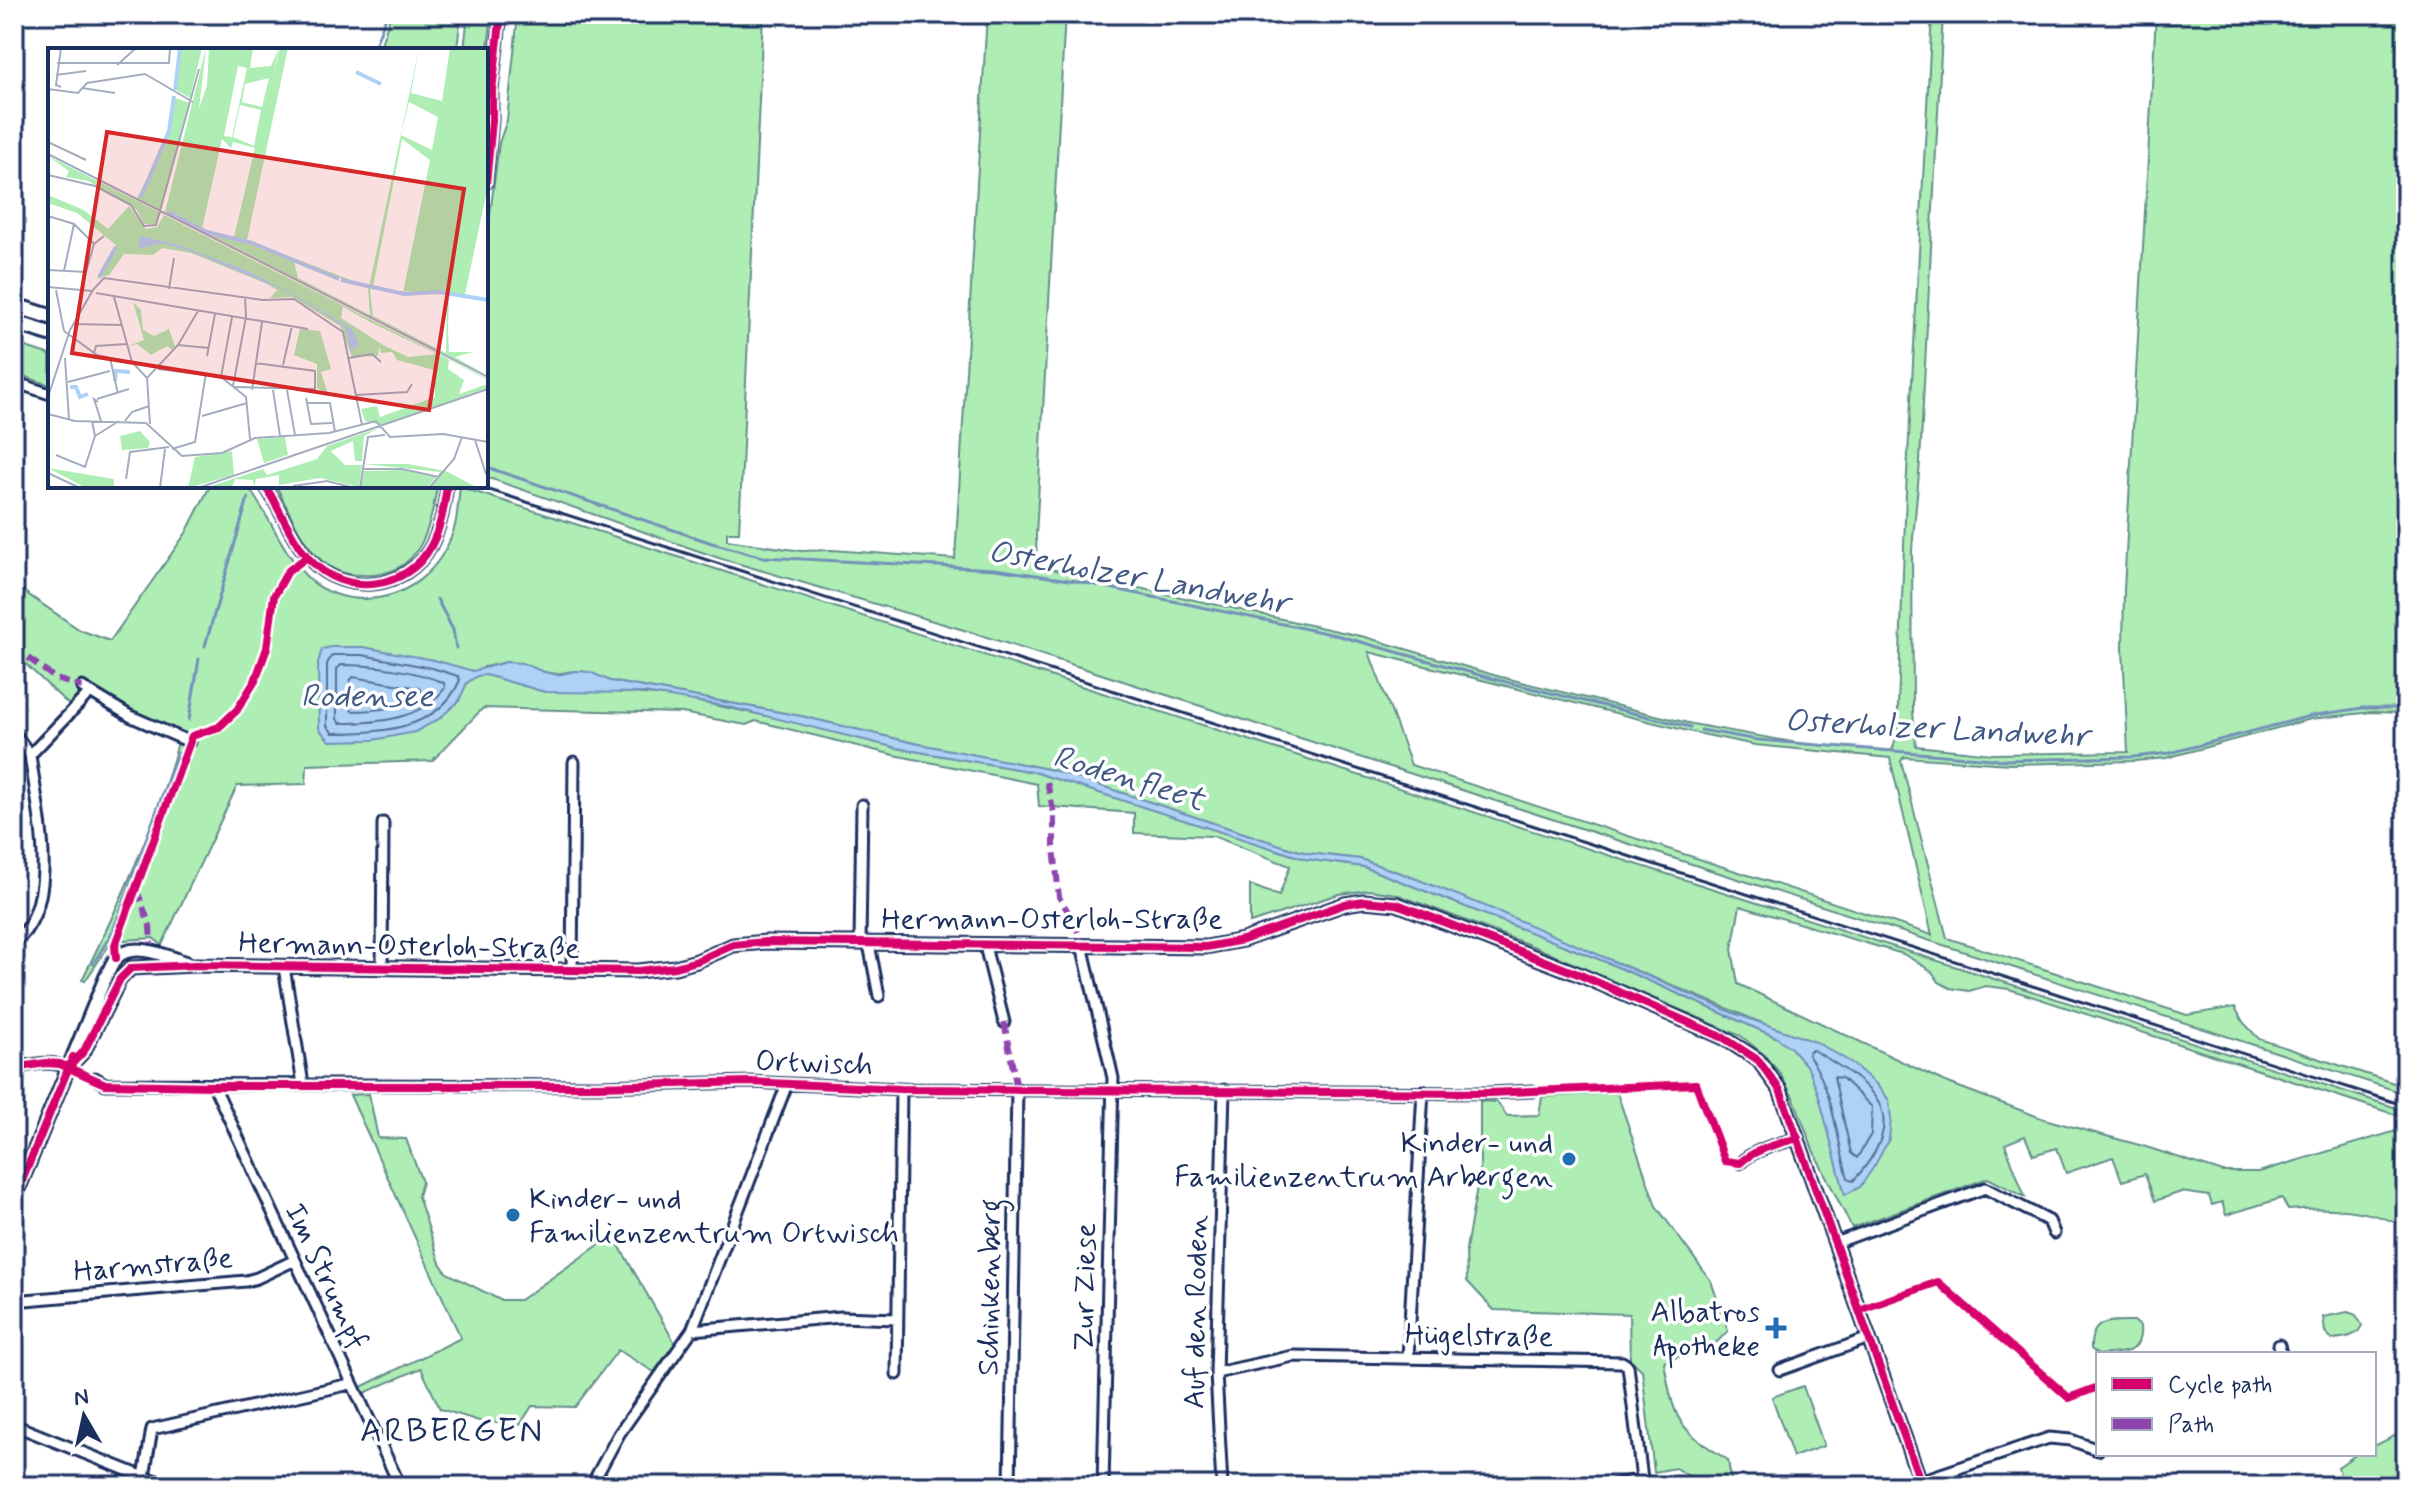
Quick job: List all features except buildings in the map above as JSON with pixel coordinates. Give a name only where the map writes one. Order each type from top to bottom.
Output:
[{"type":"street","points":[[488,162],[501,14]]},
{"type":"street","points":[[488,103],[492,90]]},
{"type":"street","points":[[14,382],[48,393]]},
{"type":"street","points":[[266,488],[310,561],[334,578],[361,585],[395,579],[421,560],[435,537],[447,488]]},
{"type":"street","points":[[30,755],[86,690],[130,716],[190,742]]},
{"type":"street","points":[[14,733],[30,755],[43,868],[39,907],[34,921],[14,943]]},
{"type":"street","points":[[572,971],[574,762]]},
{"type":"street","points":[[862,805],[864,944],[879,996]]},
{"type":"street","points":[[382,969],[383,823]]},
{"type":"street","name":"Hermann-Osterloh-Straße","points":[[68,1068],[84,1051],[120,979],[131,968],[196,965],[658,970],[697,961],[721,949],[745,943],[1206,947],[1243,940],[1345,904],[1382,901],[1411,907],[1578,974],[1747,1051],[1758,1060],[1780,1090],[1921,1483]]},
{"type":"street","name":"Zur Ziese","points":[[1082,945],[1113,1078],[1103,1486]]},
{"type":"street","points":[[985,946],[1004,1022]]},
{"type":"street","name":"Hermann-Osterloh-Straße","points":[[68,1068],[116,958],[130,950],[146,950],[196,965]]},
{"type":"street","points":[[284,967],[303,1084]]},
{"type":"street","points":[[14,1068],[46,1063],[68,1068],[14,1200]]},
{"type":"street","name":"Ortwisch","points":[[95,1078],[105,1084],[214,1086],[597,1086],[750,1082],[901,1089],[1533,1091]]},
{"type":"street","points":[[591,1486],[619,1434],[692,1330],[787,1084]]},
{"type":"street","name":"Im Strumpf","points":[[214,1086],[400,1486]]},
{"type":"street","points":[[897,1374],[901,1089]]},
{"type":"street","name":"Schinkenberg","points":[[1010,1486],[1017,1089]]},
{"type":"street","name":"Auf den Roden","points":[[1222,1486],[1216,1373],[1224,1090]]},
{"type":"street","points":[[1408,1358],[1423,1091]]},
{"type":"street","points":[[1740,1163],[1770,1146],[1798,1138]]},
{"type":"street","points":[[1835,1243],[1985,1188],[2049,1221],[2054,1233]]},
{"type":"street","name":"Harmstraße","points":[[14,1301],[246,1281],[293,1261]]},
{"type":"street","points":[[692,1330],[841,1317],[897,1319]]},
{"type":"street","points":[[1780,1370],[1869,1338]]},
{"type":"street","name":"Hügelstraße","points":[[1216,1373],[1293,1356],[1622,1362],[1628,1366],[1642,1479],[1608,1486]]},
{"type":"street","points":[[144,1477],[152,1429],[350,1384]]},
{"type":"street","points":[[14,1425],[144,1477],[187,1486]]},
{"type":"street","points":[[1921,1483],[2049,1438],[2062,1438],[2096,1449]]},
{"type":"street","points":[[760,1486],[842,1483],[888,1486]]},
{"type":"green space","points":[[391,14],[461,14],[457,48],[380,48]]},
{"type":"green space","points":[[468,14],[492,14],[488,48],[464,48]]},
{"type":"green space","points":[[518,14],[763,14],[739,532],[727,532],[727,540],[801,551],[832,550],[955,559],[987,14],[1065,14],[1036,536],[1037,566],[1365,637],[1497,676],[1692,724],[1803,744],[1892,751],[1897,734],[1906,492],[1932,14],[1943,14],[1920,462],[1912,550],[1916,746],[1992,754],[2128,752],[2123,649],[2124,589],[2156,14],[2406,14],[2406,713],[2372,712],[2311,719],[2166,758],[2135,761],[2010,764],[1904,757],[1901,761],[1947,938],[2187,1015],[2235,1007],[2243,1022],[2259,1039],[2406,1087],[2406,1094],[974,633],[719,558],[488,478],[488,231],[499,143],[507,120]],"holes":[[[1369,652],[1755,745],[1890,758],[1932,935],[1411,765]]]},
{"type":"green space","points":[[14,343],[48,354],[48,384],[14,373]]},
{"type":"green space","points":[[209,488],[248,488],[290,556],[308,578],[327,591],[364,599],[380,598],[408,588],[431,569],[454,529],[460,488],[463,488],[2406,1111],[2406,1118],[2009,989],[1986,986],[1969,991],[1950,988],[1903,954],[1740,906],[1732,949],[1738,984],[1943,1081],[2044,1119],[2223,1172],[2259,1172],[2406,1128],[2406,1228],[2379,1217],[2348,1210],[2288,1210],[2282,1198],[2226,1215],[2222,1202],[2212,1205],[2209,1196],[2181,1192],[2155,1201],[2145,1174],[2122,1181],[2113,1157],[2066,1173],[2057,1148],[2033,1155],[2025,1136],[2005,1144],[2025,1197],[1988,1178],[1852,1228],[1779,1072],[1741,1036],[1535,947],[1396,894],[1369,890],[1339,894],[1250,923],[1250,885],[1279,896],[1290,866],[1213,836],[1134,833],[1134,813],[1039,806],[1037,784],[894,755],[756,721],[746,725],[682,713],[483,708],[432,761],[307,765],[306,784],[237,786],[162,945],[153,938],[112,941],[85,981],[82,980],[149,831],[179,739],[85,691],[70,706],[14,653],[14,585],[80,630],[110,641],[186,533]],"holes":[[[506,662],[552,674],[583,671],[610,681],[801,716],[914,743],[1053,770],[1289,848],[1360,859],[1409,876],[1779,1030],[1775,1037],[1611,964],[1364,867],[1305,859],[1034,772],[897,748],[791,721],[670,696],[545,692],[486,675],[484,667]]]},
{"type":"green space","points":[[277,488],[437,488],[425,535],[409,560],[397,569],[362,575],[336,570],[315,553]]},
{"type":"green space","points":[[1617,1093],[1656,1206],[1711,1281],[1728,1331],[1717,1342],[1664,1362],[1671,1397],[1681,1421],[1698,1440],[1728,1460],[1732,1486],[1706,1486],[1675,1468],[1654,1472],[1642,1370],[1630,1359],[1629,1314],[1494,1310],[1467,1281],[1466,1249],[1480,1170],[1480,1101],[1497,1102],[1507,1116],[1539,1115],[1542,1097]]},
{"type":"green space","points":[[369,1094],[378,1138],[406,1139],[422,1182],[418,1196],[440,1263],[447,1273],[500,1300],[520,1300],[613,1235],[675,1343],[654,1372],[618,1350],[575,1407],[532,1406],[520,1425],[479,1421],[440,1409],[421,1368],[362,1394],[359,1388],[461,1338],[350,1095]]},
{"type":"green space","points":[[2348,1312],[2356,1315],[2362,1325],[2360,1329],[2350,1336],[2332,1339],[2325,1332],[2323,1317]]},
{"type":"green space","points":[[2134,1321],[2140,1326],[2137,1344],[2124,1352],[2096,1353],[2091,1349],[2094,1332],[2110,1322]]},
{"type":"green space","points":[[1803,1386],[1824,1446],[1793,1457],[1772,1397]]},
{"type":"green space","points":[[2406,1430],[2406,1486],[2316,1486],[2340,1475],[2338,1467],[2354,1456],[2376,1456],[2376,1445]]},
{"type":"water","name":"Rodensee","points":[[363,647],[434,660],[473,671],[506,662],[522,663],[558,675],[590,672],[610,681],[801,716],[914,743],[1053,770],[1289,848],[1360,859],[1495,910],[1733,1013],[1816,1042],[1852,1063],[1889,1100],[1889,1139],[1860,1187],[1845,1195],[1818,1093],[1808,1068],[1791,1048],[1776,1037],[1611,964],[1364,867],[1305,859],[1034,772],[897,748],[725,706],[644,693],[545,692],[486,675],[477,676],[467,683],[459,701],[439,719],[415,732],[373,740],[330,741],[319,729],[318,663],[322,649]]},
{"type":"waterway","name":"Osterholzer Landwehr","points":[[374,48],[387,14]]},
{"type":"waterway","name":"Osterholzer Landwehr","points":[[488,468],[712,543],[763,557],[995,569],[1076,581],[1336,635],[1490,678],[1690,727]]},
{"type":"waterway","points":[[205,646],[248,498]]},
{"type":"waterway","name":"Rodenfleet","points":[[437,599],[453,630],[456,648]]},
{"type":"waterway","points":[[189,720],[199,659]]},
{"type":"waterway","name":"Osterholzer Landwehr","points":[[1701,730],[1758,740],[2005,760],[2133,757],[2170,753],[2310,716],[2363,708],[2406,708]]},
{"type":"waterway","points":[[93,964],[113,931],[178,753]]},
{"type":"railway","points":[[14,297],[48,307]]},
{"type":"railway","points":[[14,314],[48,324]]},
{"type":"railway","points":[[14,331],[48,341]]},
{"type":"railway","points":[[483,488],[2406,1106]]},
{"type":"marked path","points":[[14,647],[56,679],[82,687]]},
{"type":"marked path","points":[[1047,782],[1054,814],[1059,897],[1075,923],[1082,945]]},
{"type":"marked path","points":[[137,890],[150,926],[151,943]]},
{"type":"marked path","points":[[1004,1022],[1017,1089]]},
{"type":"cycle path","points":[[488,162],[501,14]]},
{"type":"cycle path","points":[[266,488],[297,544],[310,560],[324,572],[357,584],[391,580],[420,561],[437,532],[447,488]]},
{"type":"cycle path","points":[[116,958],[115,945],[192,736],[219,727],[237,710],[255,681],[267,648],[274,596],[288,571],[307,557]]},
{"type":"cycle path","points":[[68,1068],[84,1051],[120,979],[131,968],[196,965],[638,971],[697,961],[733,945],[766,942],[1206,947],[1243,940],[1345,904],[1364,901],[1397,904],[1578,974],[1724,1038],[1758,1060],[1780,1090],[1922,1486]]},
{"type":"cycle path","points":[[14,1200],[73,1057]]},
{"type":"cycle path","points":[[14,1068],[60,1064],[105,1084],[214,1086],[597,1086],[750,1082],[901,1089],[1488,1093],[1696,1084],[1725,1161],[1740,1163],[1760,1151],[1798,1138]]},
{"type":"cycle path","points":[[1859,1310],[1938,1282],[2069,1398],[2096,1388]]},
{"type":"place","name":"Kinder- und Familienzentrum Arbergen","points":[[1569,1159]]},
{"type":"place","name":"Kinder- und Familienzentrum Ortwisch","points":[[513,1215]]},
{"type":"place","name":"Albatros Apotheke","points":[[1776,1328]]},
{"type":"district","name":"ARBERGEN","points":[[452,1429]]}]
